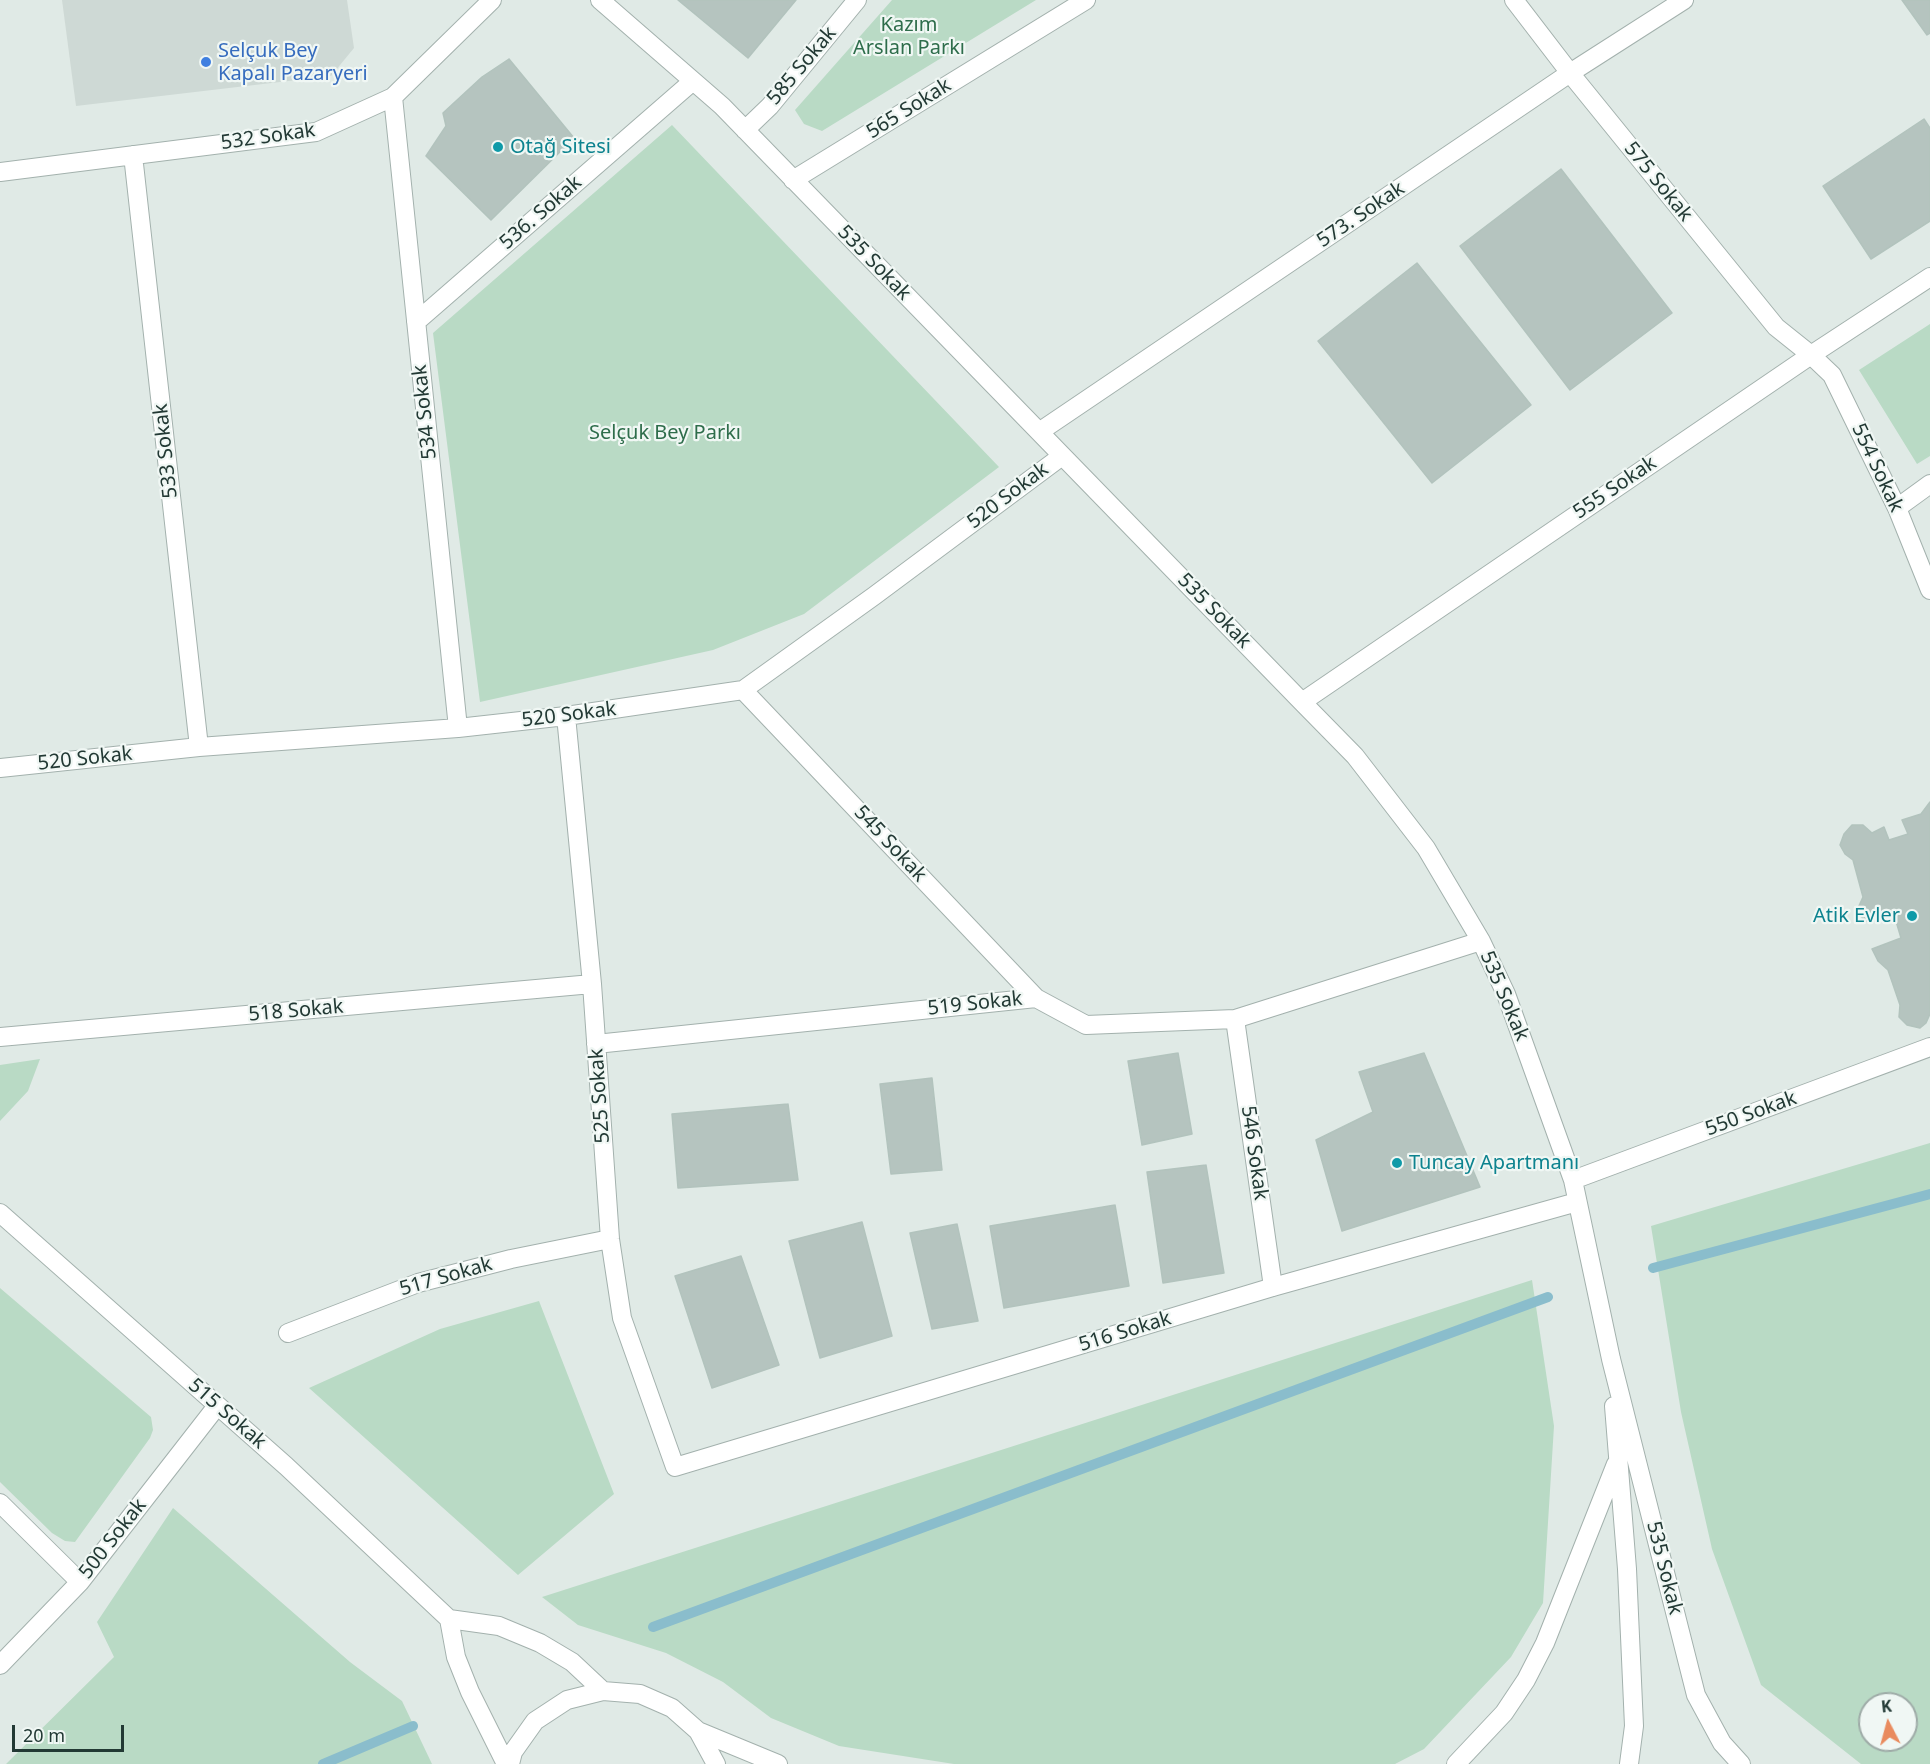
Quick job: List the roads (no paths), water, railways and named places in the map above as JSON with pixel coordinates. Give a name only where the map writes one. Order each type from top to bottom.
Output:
[{"type":"street","name":"532 Sokak","points":[[0,172],[316,132],[393,97],[492,0]]},
{"type":"street","name":"535 Sokak","points":[[600,0],[722,106],[1355,756],[1426,848],[1481,941],[1506,994],[1573,1180],[1611,1359],[1696,1695],[1722,1743],[1741,1764]]},
{"type":"street","name":"585 Sokak","points":[[745,130],[770,106],[857,0]]},
{"type":"street","name":"565 Sokak","points":[[793,180],[1086,0]]},
{"type":"street","name":"575 Sokak","points":[[1514,0],[1570,73],[1776,327],[1811,355]]},
{"type":"street","name":"573. Sokak","points":[[1039,432],[1570,73],[1684,0]]},
{"type":"street","name":"536. Sokak","points":[[416,322],[693,81]]},
{"type":"street","name":"534 Sokak","points":[[393,97],[458,728]]},
{"type":"street","name":"533 Sokak","points":[[133,155],[199,747]]},
{"type":"street","name":"555 Sokak","points":[[1302,702],[1811,355],[1930,277]]},
{"type":"street","name":"554 Sokak","points":[[1811,355],[1832,375],[1897,508],[1930,590]]},
{"type":"street","name":"520 Sokak","points":[[0,768],[199,747],[458,728],[566,716],[743,690],[884,589],[1062,456]]},
{"type":"street","points":[[1897,508],[1930,484]]},
{"type":"street","name":"545 Sokak","points":[[743,690],[1036,998]]},
{"type":"street","name":"525 Sokak","points":[[566,716],[592,984],[610,1239],[622,1318],[675,1467]]},
{"type":"street","name":"519 Sokak","points":[[596,1044],[1036,998],[1086,1025],[1235,1019],[1481,941]]},
{"type":"street","name":"518 Sokak","points":[[0,1037],[592,984]]},
{"type":"street","name":"546 Sokak","points":[[1235,1019],[1273,1287]]},
{"type":"street","name":"550 Sokak","points":[[1573,1180],[1930,1047]]},
{"type":"street","name":"516 Sokak","points":[[675,1467],[1273,1287],[1577,1202]]},
{"type":"street","name":"515 Sokak","points":[[0,1213],[286,1466],[449,1619]]},
{"type":"street","name":"517 Sokak","points":[[288,1333],[418,1283],[511,1259],[610,1239]]},
{"type":"street","name":"535 Sokak","points":[[1611,1359],[1627,1569],[1634,1726],[1629,1764]]},
{"type":"street","name":"500 Sokak","points":[[0,1665],[80,1582],[217,1406]]},
{"type":"street","points":[[1456,1764],[1504,1713],[1526,1680],[1545,1643],[1618,1460]]},
{"type":"street","points":[[0,1503],[80,1582]]},
{"type":"street","points":[[508,1764],[470,1692],[456,1658],[449,1619],[499,1626],[540,1643],[572,1662],[603,1691]]},
{"type":"street","points":[[508,1764],[513,1752],[536,1721],[567,1700],[603,1691],[640,1694],[672,1708],[698,1731],[778,1764]]},
{"type":"street","points":[[698,1731],[716,1764]]},
{"type":"waterway","points":[[1653,1268],[1930,1194]]},
{"type":"waterway","points":[[653,1627],[1548,1297]]},
{"type":"waterway","points":[[323,1764],[413,1726]]},
{"type":"place","name":"Selçuk Bey Kapalı Pazaryeri","points":[[206,62]]},
{"type":"place","name":"Otağ Sitesi","points":[[498,147]]},
{"type":"place","name":"Atik Evler","points":[[1912,916]]},
{"type":"place","name":"Tuncay Apartmanı","points":[[1397,1163]]},
{"type":"park label","name":"Kazım Arslan Parkı","points":[[909,36]]},
{"type":"park label","name":"Selçuk Bey Parkı","points":[[665,433]]}]
